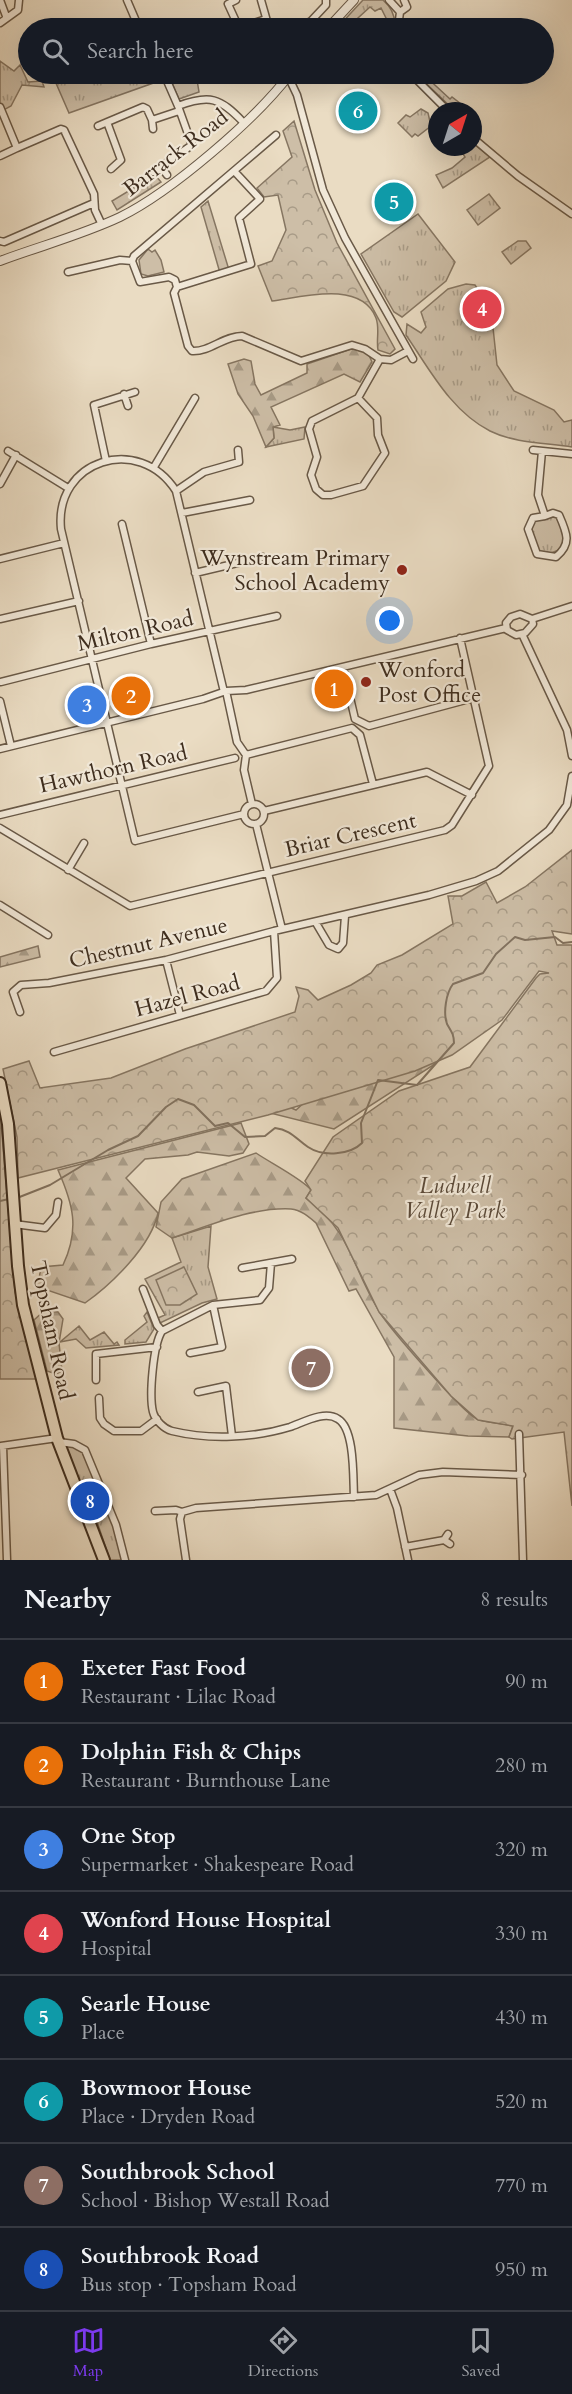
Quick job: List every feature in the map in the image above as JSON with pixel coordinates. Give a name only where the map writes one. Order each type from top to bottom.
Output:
[{"type":"main road","name":"Topsham Road","points":[[0,1083],[8,1124],[21,1296],[58,1440],[104,1560]]},
{"type":"street","points":[[0,0],[6,16]]},
{"type":"street","points":[[127,0],[135,18]]},
{"type":"street","points":[[234,18],[228,4],[236,0]]},
{"type":"street","points":[[261,0],[266,18]]},
{"type":"street","points":[[337,18],[354,0]]},
{"type":"street","points":[[400,12],[406,9],[406,1]]},
{"type":"street","points":[[394,2],[400,12],[399,18]]},
{"type":"street","points":[[0,23],[20,3]]},
{"type":"street","points":[[314,18],[328,3]]},
{"type":"street","points":[[153,172],[192,145],[168,84]]},
{"type":"street","name":"Barrack Road","points":[[0,261],[102,225],[155,195],[262,106],[280,84]]},
{"type":"street","points":[[292,84],[300,105],[323,190],[345,238],[413,359]]},
{"type":"street","points":[[421,84],[439,102]]},
{"type":"street","points":[[152,120],[202,99],[215,100],[228,106],[243,122]]},
{"type":"street","points":[[0,107],[17,148]]},
{"type":"street","points":[[98,126],[145,107],[152,120],[153,129]]},
{"type":"street","points":[[107,122],[121,160],[111,169]]},
{"type":"street","points":[[0,156],[61,129],[64,130],[94,194],[94,203],[102,225]]},
{"type":"street","points":[[132,261],[151,240],[235,172],[276,135]]},
{"type":"street","points":[[482,145],[519,176],[572,214]]},
{"type":"street","points":[[161,167],[167,175]]},
{"type":"street","points":[[177,287],[251,264],[239,218],[260,199],[235,172]]},
{"type":"street","points":[[0,241],[4,242],[94,203]]},
{"type":"street","points":[[68,272],[120,260],[132,261]]},
{"type":"street","points":[[132,261],[140,282],[170,277],[175,280],[177,287],[174,293],[188,346],[192,351],[202,350],[233,336],[242,336],[297,361],[306,361],[352,345],[365,349],[380,359],[391,360],[408,351]]},
{"type":"street","points":[[358,398],[377,418],[378,435],[385,453],[363,486],[323,495],[316,489],[312,475],[317,457],[311,444],[310,425],[316,418],[358,398],[380,359]]},
{"type":"street","points":[[106,461],[94,405],[135,392]]},
{"type":"street","points":[[124,394],[128,406]]},
{"type":"street","points":[[154,467],[195,398]]},
{"type":"street","points":[[176,491],[204,472],[239,462],[238,450]]},
{"type":"street","points":[[534,450],[572,454]]},
{"type":"street","points":[[8,451],[68,488]]},
{"type":"street","points":[[542,451],[538,495],[545,516]]},
{"type":"street","points":[[0,484],[16,455]]},
{"type":"street","points":[[244,814],[135,841],[64,543],[60,513],[68,488],[87,469],[106,461],[127,459],[154,467],[176,491],[237,742],[246,755],[244,770],[252,804]]},
{"type":"street","points":[[182,513],[250,500]]},
{"type":"street","points":[[553,513],[559,515],[568,542],[566,549],[556,557],[537,554],[528,529],[533,518],[545,516],[553,513]]},
{"type":"street","points":[[122,524],[151,644]]},
{"type":"street","points":[[0,559],[64,543]]},
{"type":"street","points":[[195,573],[263,557]]},
{"type":"street","points":[[0,619],[79,601]]},
{"type":"street","points":[[507,628],[508,620],[517,615],[532,619],[572,606]]},
{"type":"street","name":"Milton Road","points":[[1,681],[277,616]]},
{"type":"street","points":[[507,628],[513,634],[522,634],[532,627],[532,619]]},
{"type":"street","points":[[0,749],[203,699],[225,691],[246,690],[507,628]]},
{"type":"street","points":[[522,634],[570,729],[572,756]]},
{"type":"street","name":"Briar Crescent","points":[[0,828],[130,906],[445,830],[452,825],[489,766],[460,638]]},
{"type":"street","points":[[343,668],[356,719],[369,726],[473,698]]},
{"type":"street","points":[[0,701],[11,746]]},
{"type":"street","points":[[246,755],[352,728],[360,735],[373,784]]},
{"type":"street","name":"Hawthorn Road","points":[[0,815],[120,784],[235,758]]},
{"type":"street","points":[[264,811],[427,772],[472,795]]},
{"type":"street","name":"Chestnut Avenue","points":[[20,1012],[13,992],[16,986],[50,983],[166,960],[282,929],[429,896],[476,881],[498,871],[549,830],[569,807],[572,776]]},
{"type":"street","points":[[252,804],[261,806],[264,811],[264,818],[256,824],[246,820],[244,814],[246,807],[252,804]]},
{"type":"street","points":[[256,824],[282,929]]},
{"type":"street","points":[[68,870],[84,843]]},
{"type":"street","points":[[0,905],[48,935]]},
{"type":"street","points":[[316,923],[329,945],[338,949],[343,943],[345,915]]},
{"type":"street","name":"Hazel Road","points":[[54,1052],[270,989],[277,978],[274,931]]},
{"type":"street","points":[[166,960],[180,1015]]},
{"type":"street","points":[[14,1224],[45,1228],[56,1215],[58,1202]]},
{"type":"street","points":[[242,1268],[292,1259]]},
{"type":"street","points":[[272,1263],[269,1288],[260,1300],[215,1305],[162,1331],[157,1347],[153,1414],[170,1430],[232,1436],[273,1431],[321,1416],[339,1419],[347,1428],[354,1497]]},
{"type":"street","points":[[143,1289],[162,1331]]},
{"type":"street","points":[[190,1353],[222,1347],[215,1305]]},
{"type":"street","points":[[96,1380],[96,1354],[157,1347]]},
{"type":"street","points":[[198,1392],[226,1386],[232,1436]]},
{"type":"street","points":[[99,1398],[100,1418],[114,1431],[141,1431],[157,1419]]},
{"type":"street","points":[[519,1434],[523,1560]]},
{"type":"street","points":[[7,1560],[3,1534],[2,1446],[58,1440],[74,1444],[85,1450],[116,1525],[125,1560]]},
{"type":"street","points":[[155,1511],[182,1512],[196,1508],[376,1495],[419,1475],[443,1472],[522,1475]]},
{"type":"street","points":[[390,1490],[408,1560]]},
{"type":"street","points":[[182,1512],[180,1519],[186,1560]]},
{"type":"street","points":[[405,1547],[447,1539]]},
{"type":"green space","points":[[363,0],[383,0],[389,6],[394,18],[386,18],[381,8],[375,11],[370,7],[358,18],[346,18]]},
{"type":"green space","points":[[0,61],[14,71],[18,67],[18,84],[43,84],[44,87],[22,85],[11,106],[0,112]]},
{"type":"green space","points":[[56,84],[151,84],[69,113]]},
{"type":"green space","points":[[172,84],[198,84],[199,92],[179,99]]},
{"type":"green space","points":[[427,84],[434,84],[450,99],[452,97],[458,102],[446,102]]},
{"type":"green space","points":[[421,109],[428,113],[428,128],[418,136],[415,134],[412,137],[398,123],[406,115],[410,117]]},
{"type":"green space","points":[[294,121],[315,190],[337,243],[395,349],[390,354],[378,350],[376,318],[368,306],[358,299],[330,294],[272,301],[258,266],[272,261],[286,230],[278,195],[264,197],[257,188],[292,157],[283,131]]},
{"type":"green space","points":[[482,150],[490,157],[443,188],[436,175],[452,168],[465,157],[482,156]]},
{"type":"green space","points":[[155,175],[161,182],[117,210],[112,201]]},
{"type":"green space","points":[[489,194],[500,208],[478,225],[467,210]]},
{"type":"green space","points":[[208,201],[229,270],[220,273],[201,207]]},
{"type":"green space","points":[[418,214],[455,262],[446,281],[402,317],[394,312],[361,254]]},
{"type":"green space","points":[[518,241],[526,241],[531,248],[511,264],[502,252]]},
{"type":"green space","points":[[148,249],[152,252],[155,250],[164,272],[148,276],[141,274],[139,260]]},
{"type":"green space","points":[[466,284],[475,285],[491,309],[497,365],[514,391],[554,410],[564,422],[572,420],[572,447],[509,438],[476,423],[442,389],[406,335],[407,324],[421,333],[426,327],[421,312],[448,289]]},
{"type":"green space","points":[[357,347],[368,353],[372,362],[360,382],[344,374],[271,407],[280,425],[273,427],[274,438],[266,447],[253,416],[238,394],[228,364],[244,359],[251,361],[255,384],[261,395],[307,373],[307,364]]},
{"type":"green space","points":[[273,427],[290,430],[305,427],[304,439],[266,447],[274,438]]},
{"type":"green space","points":[[550,514],[558,517],[565,543],[554,552],[539,552],[531,528],[536,520]]},
{"type":"green space","name":"Ludwell Valley Park","points":[[572,850],[572,934],[552,931],[557,945],[572,945],[572,1506],[564,1432],[512,1439],[509,1437],[513,1426],[478,1420],[451,1396],[379,1312],[338,1228],[306,1198],[311,1190],[305,1181],[333,1137],[399,1091],[470,1067],[536,978],[540,974],[549,973],[539,971],[502,1020],[452,1055],[415,1071],[268,1115],[18,1178],[17,1137],[3,1069],[29,1061],[40,1088],[111,1078],[185,1049],[295,1012],[299,996],[296,987],[308,990],[318,1000],[351,985],[371,973],[377,965],[402,955],[453,924],[448,896],[462,896],[486,882],[497,903],[525,887]]},
{"type":"green space","points":[[38,946],[40,957],[0,967],[0,957]]},
{"type":"green space","points":[[447,1050],[432,1066],[334,1129],[266,1112],[267,1097],[296,1110],[323,1085]]},
{"type":"green space","points":[[0,1110],[15,1292],[39,1379],[0,1379]]},
{"type":"green space","points":[[241,1123],[249,1144],[243,1153],[229,1156],[197,1152],[145,1159],[126,1178],[158,1213],[154,1226],[139,1251],[96,1295],[85,1303],[38,1287],[35,1280],[39,1279],[41,1267],[63,1265],[72,1240],[71,1206],[58,1170]]},
{"type":"green space","points":[[256,1153],[294,1176],[311,1190],[306,1198],[333,1225],[350,1251],[379,1311],[426,1369],[457,1402],[477,1419],[513,1426],[509,1437],[468,1436],[394,1428],[394,1357],[356,1289],[349,1291],[316,1223],[305,1214],[291,1209],[261,1211],[230,1218],[172,1238],[156,1227],[161,1202],[182,1179]]},
{"type":"green space","points":[[211,1226],[208,1267],[217,1299],[202,1303],[160,1323],[158,1318],[165,1315],[145,1279],[181,1262],[172,1238]]},
{"type":"green space","points":[[184,1267],[197,1294],[180,1305],[166,1305],[156,1280]]},
{"type":"green space","points":[[44,1311],[58,1312],[63,1319],[59,1343],[62,1371],[56,1374],[47,1371],[34,1320]]},
{"type":"green space","points":[[147,1312],[154,1329],[146,1342],[125,1344],[125,1340],[147,1322],[144,1316]]},
{"type":"green space","points":[[79,1326],[90,1340],[104,1332],[114,1344],[117,1342],[119,1345],[86,1348],[76,1339],[60,1342]]},
{"type":"green space","points":[[64,1444],[82,1449],[102,1493],[125,1560],[110,1560],[90,1501],[74,1472]]},
{"type":"waterway","points":[[17,1198],[50,1185],[108,1150],[138,1136],[166,1107],[178,1099],[194,1105],[215,1126],[228,1123],[245,1137],[265,1136],[275,1128],[289,1133],[314,1150],[329,1153],[351,1150],[362,1143],[361,1123],[378,1080],[417,1085],[454,1043],[445,1014],[447,998],[453,984],[483,973],[496,954],[515,937],[525,940],[555,937],[563,943],[572,942]]},
{"type":"waterway","points":[[0,1201],[9,1199]]},
{"type":"place","name":"Bowmoor House","points":[[358,111]]},
{"type":"place","name":"Searle House","points":[[394,202]]},
{"type":"place","name":"Wonford House Hospital","points":[[482,309]]},
{"type":"place","name":"Wynstream Primary School Academy","points":[[402,570]]},
{"type":"place","name":"Wonford Post Office","points":[[366,682]]},
{"type":"place","name":"Exeter Fast Food","points":[[334,689]]},
{"type":"place","name":"Dolphin Fish & Chips","points":[[131,696]]},
{"type":"place","name":"One Stop","points":[[87,705]]},
{"type":"place","name":"Southbrook School","points":[[311,1368]]},
{"type":"place","name":"Southbrook Road","points":[[90,1501]]}]
